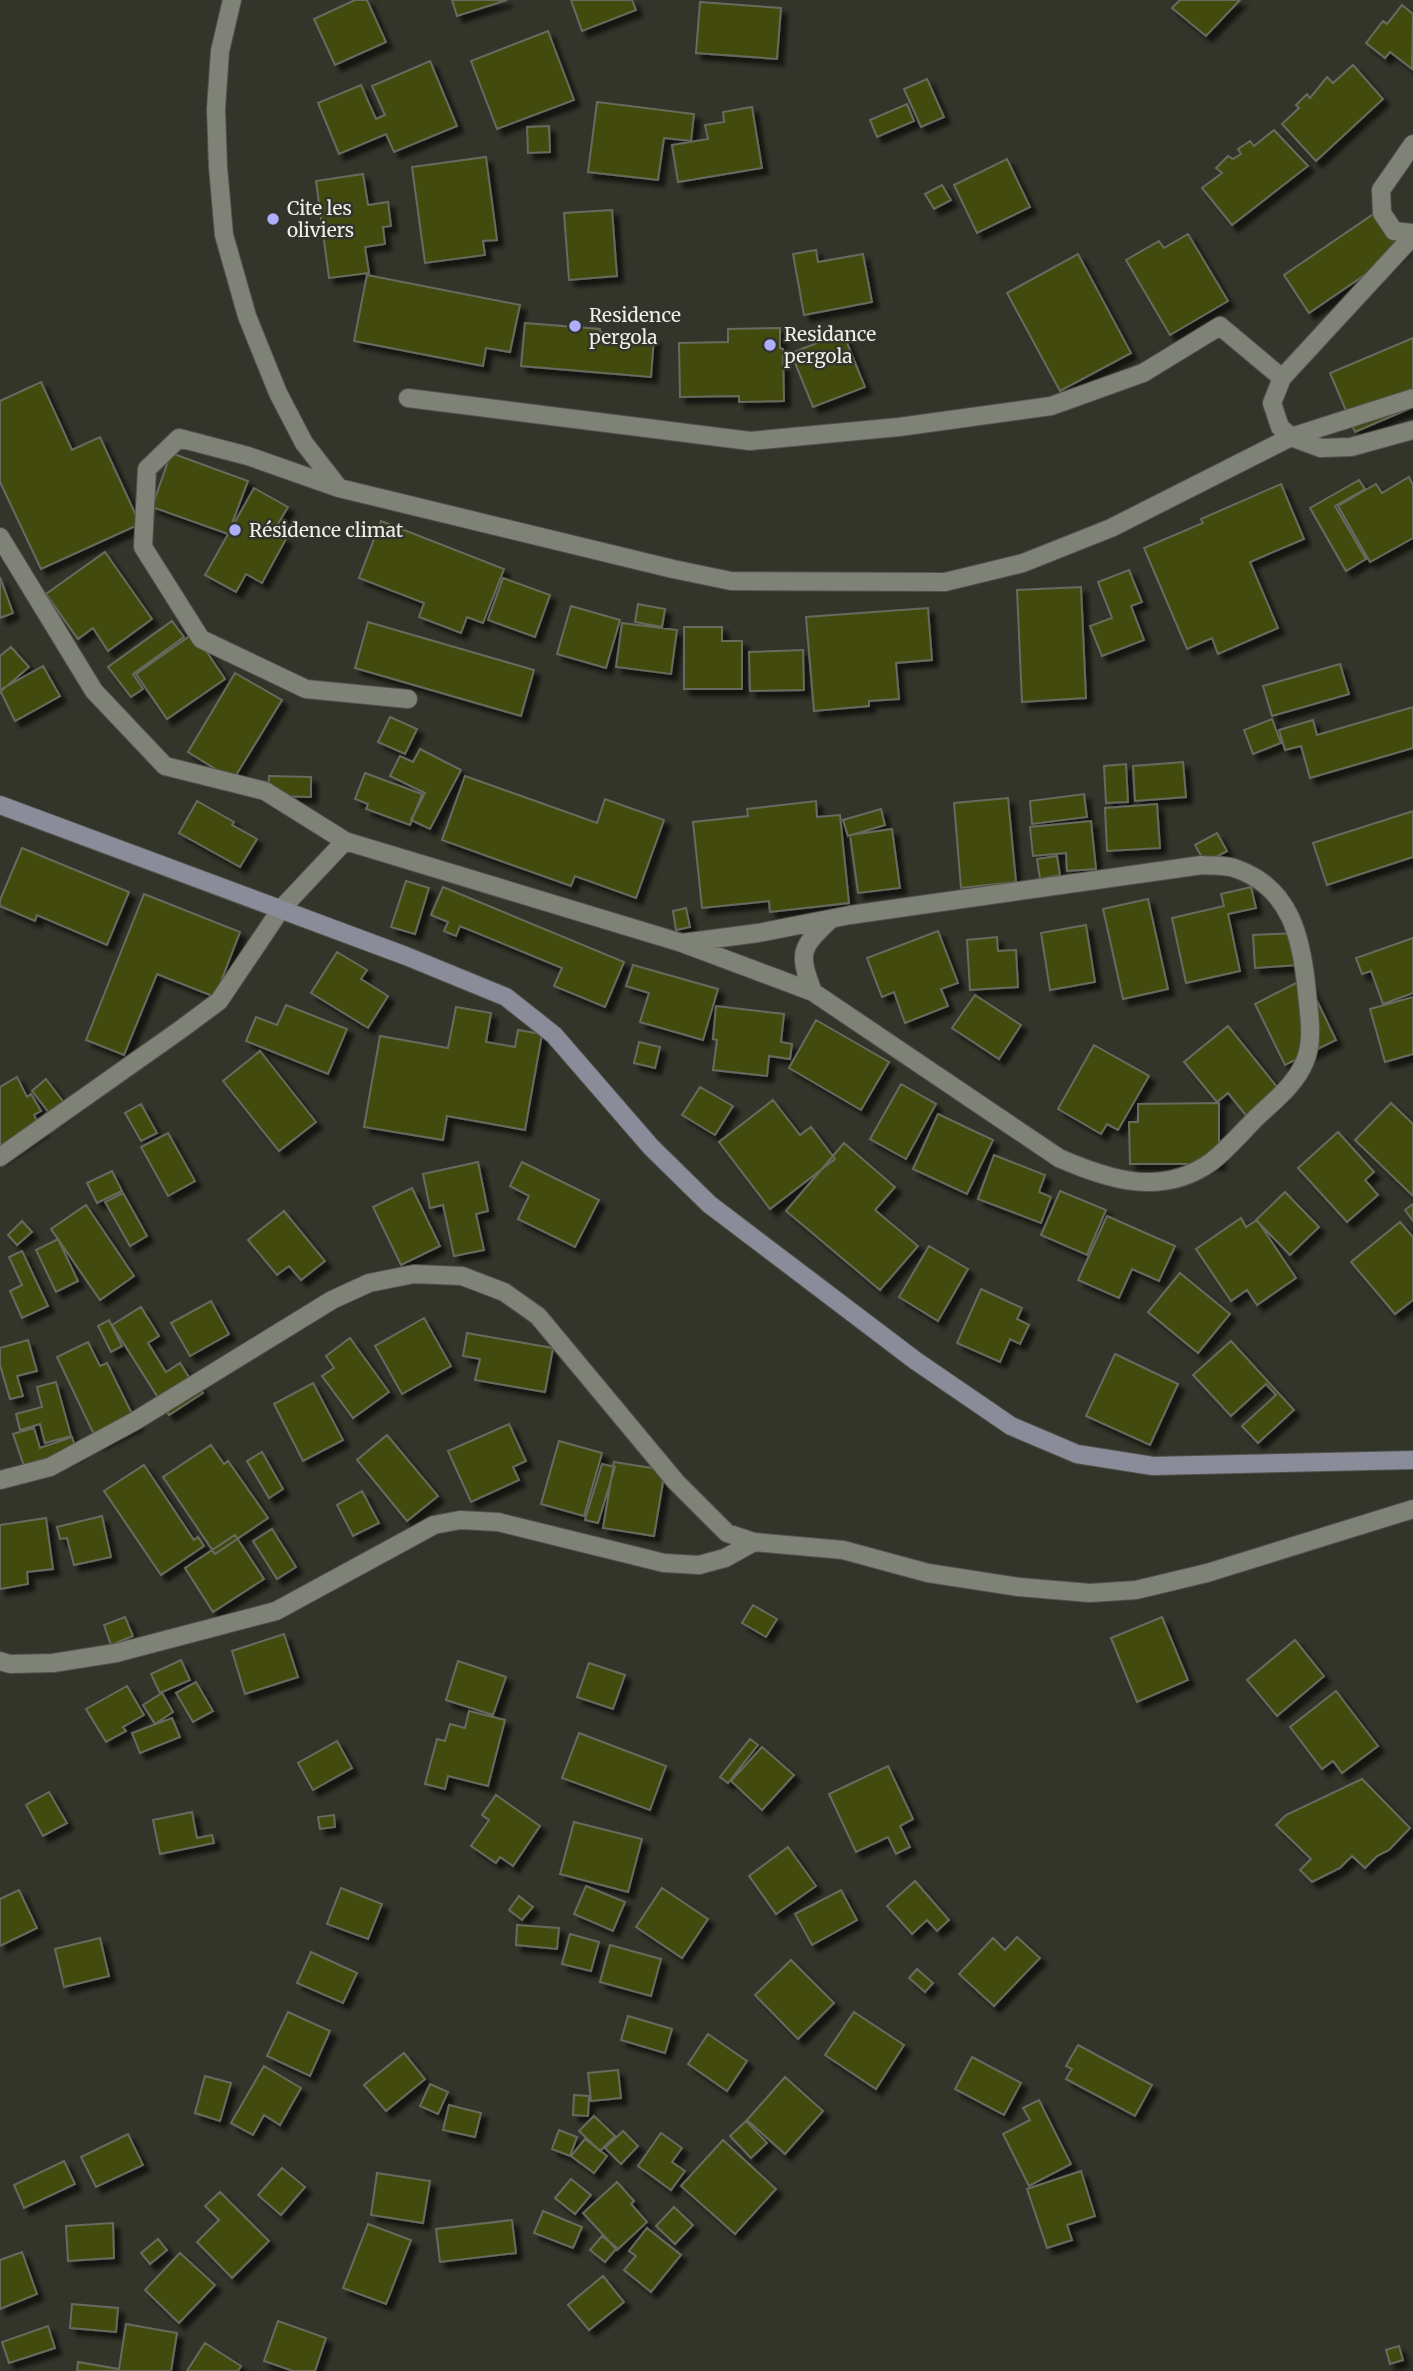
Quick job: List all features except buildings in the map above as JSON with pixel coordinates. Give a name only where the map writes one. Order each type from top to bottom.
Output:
[{"type":"main road","points":[[0,805],[406,956],[506,997],[554,1035],[651,1147],[709,1204],[916,1361],[1011,1426],[1077,1454],[1153,1466],[1413,1461]]},
{"type":"street","points":[[232,0],[220,51],[216,109],[224,235],[247,316],[278,393],[304,443],[339,488]]},
{"type":"street","points":[[1413,144],[1381,190],[1382,213],[1394,232],[1413,234]]},
{"type":"street","points":[[1413,234],[1282,378],[1272,403],[1280,427],[1291,437],[1321,448],[1351,447],[1413,430]]},
{"type":"street","points":[[408,398],[750,441],[899,427],[1051,406],[1143,373],[1220,326],[1282,378]]},
{"type":"street","points":[[408,699],[306,689],[201,639],[143,547],[147,469],[179,438],[248,456],[339,488],[731,581],[945,582],[1023,563],[1111,528],[1291,437],[1413,398]]},
{"type":"street","points":[[0,537],[94,691],[165,766],[265,791],[345,841],[682,943],[813,992],[1059,1158],[1095,1174],[1127,1181],[1160,1182],[1185,1176],[1211,1162],[1294,1081],[1305,1061],[1311,1035],[1303,953],[1294,922],[1280,899],[1257,879],[1233,868],[1202,865],[682,943]]},
{"type":"street","points":[[0,1157],[219,1001],[281,909],[345,841]]},
{"type":"street","points":[[813,992],[804,968],[804,955],[809,939],[831,919]]},
{"type":"street","points":[[0,1480],[37,1471],[135,1422],[332,1300],[369,1283],[414,1275],[461,1276],[504,1292],[538,1316],[676,1482],[727,1533],[754,1542],[843,1550],[941,1575],[1019,1587],[1090,1593],[1136,1590],[1207,1573],[1413,1509]]},
{"type":"street","points":[[0,1661],[10,1664],[53,1663],[116,1653],[276,1611],[434,1525],[460,1520],[498,1522],[664,1563],[699,1564],[725,1558],[754,1542]]},
{"type":"place","name":"Cite les oliviers","points":[[273,219]]},
{"type":"place","name":"Residence pergola","points":[[575,326]]},
{"type":"place","name":"Residance pergola","points":[[770,345]]},
{"type":"place","name":"Résidence climat","points":[[235,530]]}]
